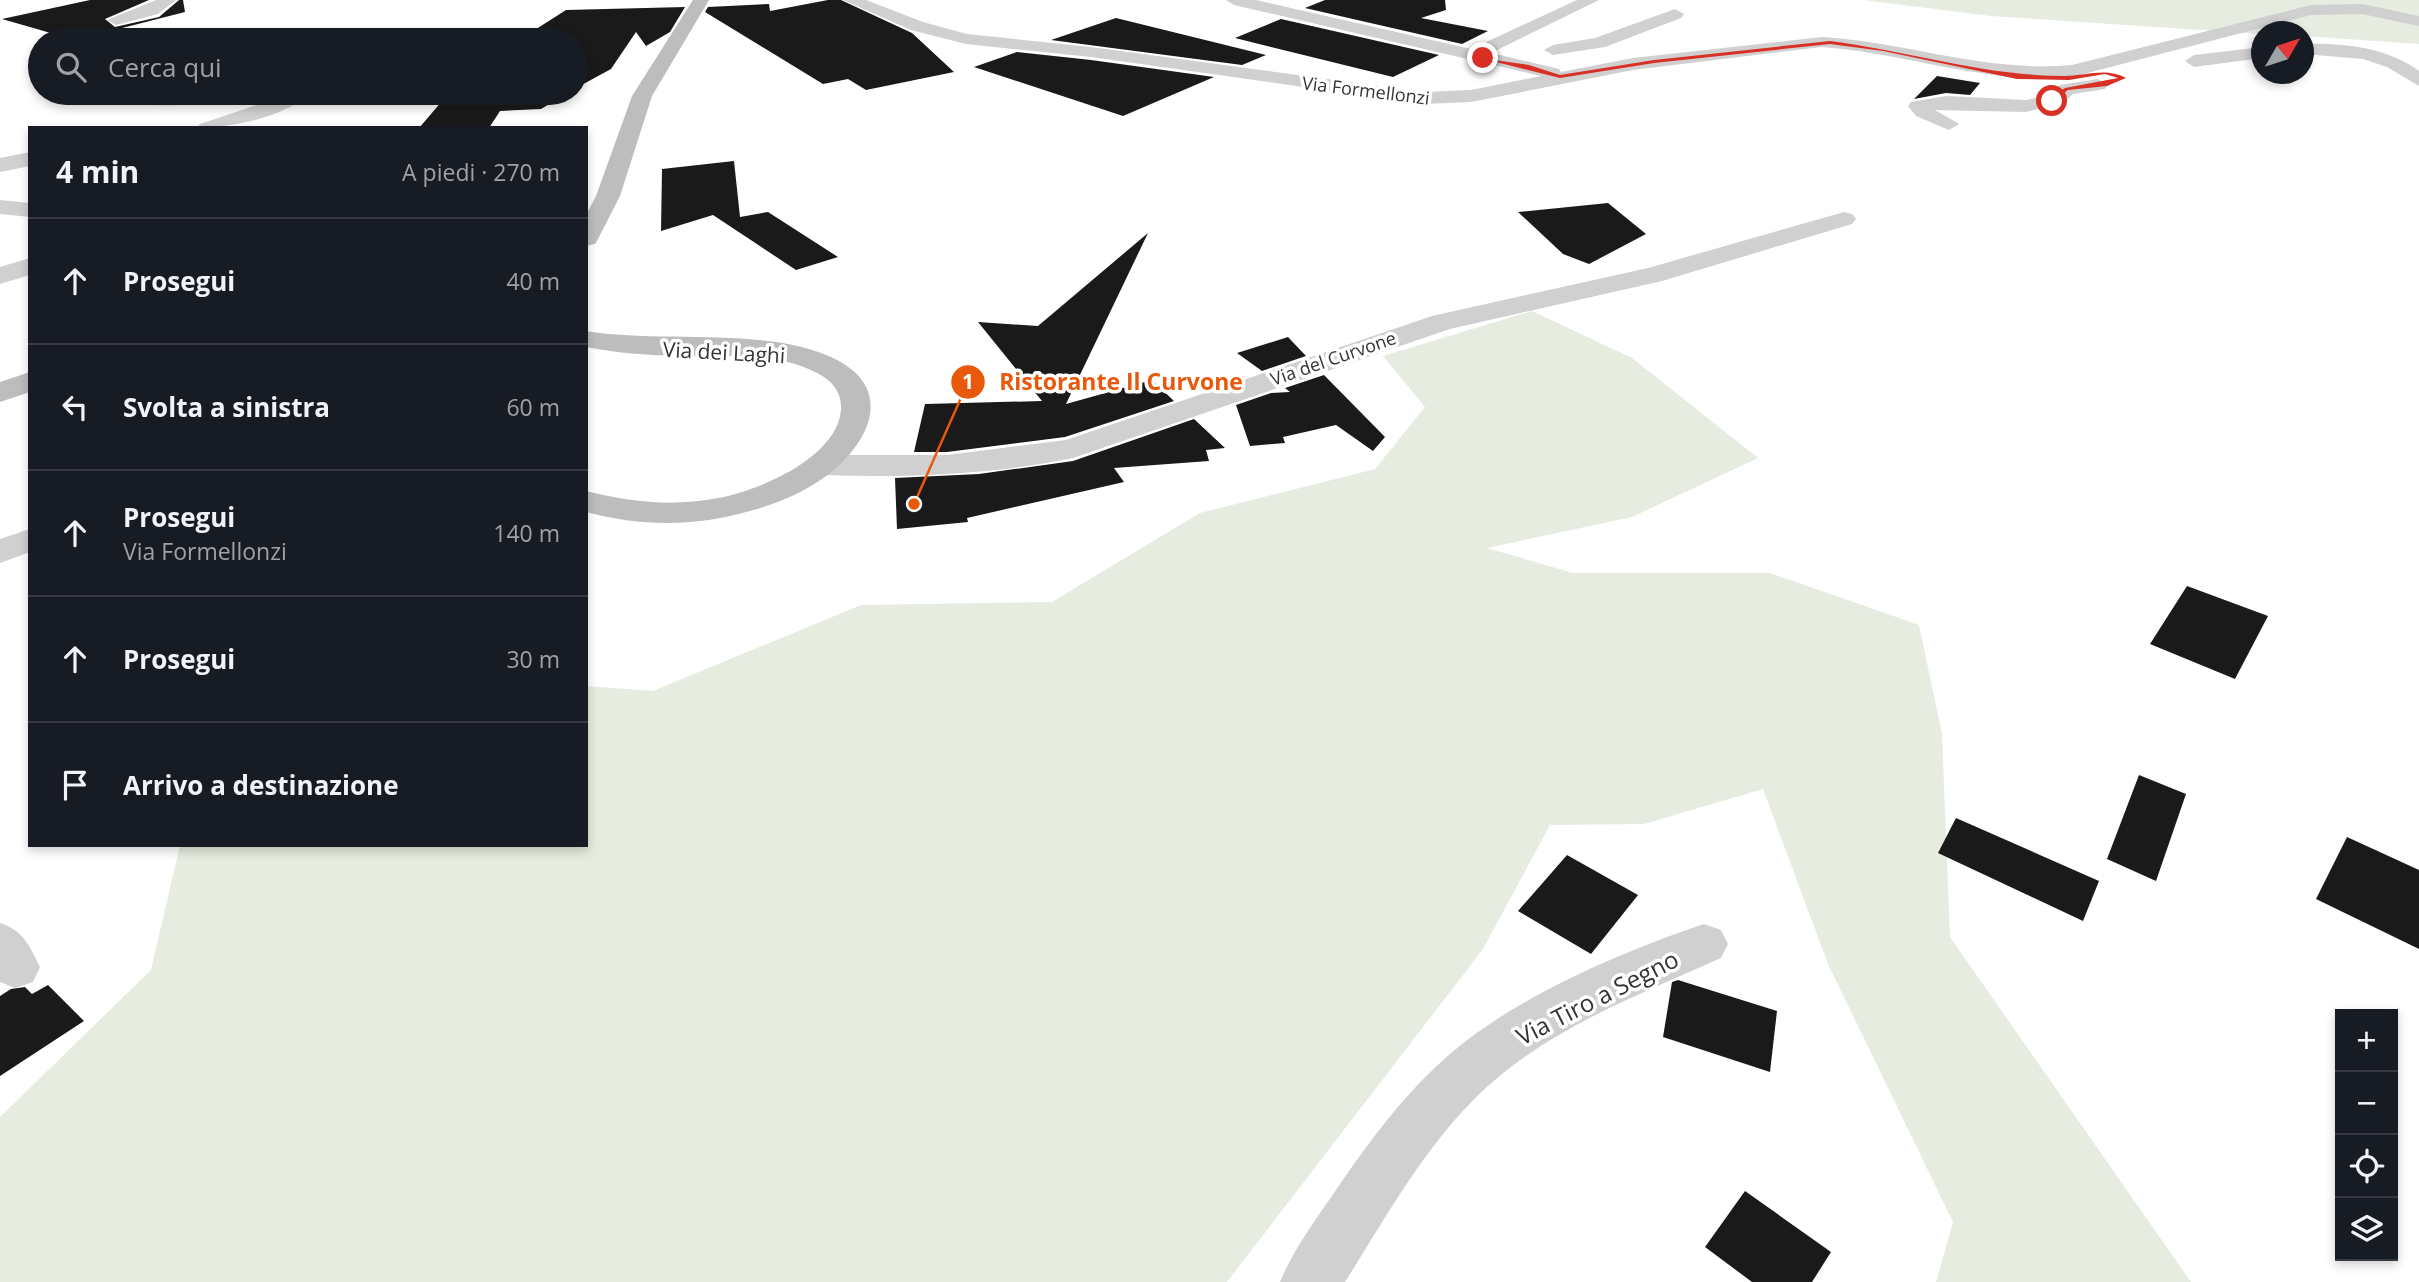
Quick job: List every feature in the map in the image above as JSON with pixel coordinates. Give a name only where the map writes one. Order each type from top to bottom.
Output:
[{"type":"main road","points":[[588,235],[608,196],[638,104],[701,0]]},
{"type":"main road","name":"Via dei Laghi","points":[[588,339],[645,348],[774,352],[828,367],[846,380],[853,390],[859,410],[849,435],[820,465],[776,490],[714,509],[634,512],[588,502]]},
{"type":"main road","points":[[0,393],[28,382]]},
{"type":"street","points":[[117,20],[152,10],[168,0]]},
{"type":"street","name":"Via Formellonzi","points":[[851,0],[917,26],[966,39],[1091,52],[1400,96],[1465,97],[1654,61],[1822,42],[1852,44],[1960,65],[2032,74],[2066,72],[2323,8],[2375,10],[2419,21]]},
{"type":"street","points":[[1234,0],[1361,27],[1470,56],[1529,66],[1560,77]]},
{"type":"street","points":[[1470,56],[1591,0]]},
{"type":"street","points":[[1470,56],[1586,47],[1675,14]]},
{"type":"street","points":[[2314,49],[2335,49],[2375,56],[2401,65],[2419,80]]},
{"type":"street","points":[[1949,124],[1923,112],[1919,104],[1946,102],[2026,106],[2052,101],[2067,89],[2175,65],[2251,54]]},
{"type":"street","points":[[1960,65],[2030,78],[2118,78]]},
{"type":"street","points":[[213,126],[274,105]]},
{"type":"street","points":[[0,165],[28,159]]},
{"type":"street","points":[[0,207],[28,210]]},
{"type":"street","name":"Via del Curvone","points":[[820,465],[891,468],[967,465],[1019,459],[1073,448],[1442,322],[1662,272],[1844,219]]},
{"type":"street","points":[[0,276],[28,267]]},
{"type":"street","points":[[0,552],[28,540]]},
{"type":"street","name":"Via Tiro a Segno","points":[[1310,1282],[1410,1133],[1470,1069],[1534,1024],[1704,944]]},
{"type":"shaded area","points":[[1863,0],[2419,0],[2419,44],[2314,37],[2314,21],[2251,21],[2251,33],[1991,16]]},
{"type":"shaded area","points":[[1532,311],[1632,358],[1758,458],[1632,517],[1487,548],[1573,573],[1770,573],[1919,625],[1942,734],[1950,937],[2191,1282],[1936,1282],[1953,1222],[1828,964],[1763,789],[1644,824],[1550,825],[1483,949],[1227,1282],[0,1282],[0,1117],[151,970],[180,847],[588,847],[588,686],[653,691],[861,605],[1052,602],[1200,513],[1375,469],[1425,407],[1383,356]]},
{"type":"building","points":[[90,0],[149,0],[105,19],[115,27],[159,17],[179,0],[183,0],[185,12],[122,28],[33,28],[2,19]]},
{"type":"building","points":[[841,0],[912,33],[954,72],[866,90],[848,79],[823,84],[705,12],[708,7],[769,4],[770,11]]},
{"type":"building","points":[[1325,0],[1445,0],[1446,10],[1421,18],[1488,31],[1462,44],[1305,8]]},
{"type":"building","points":[[685,7],[670,32],[646,46],[636,32],[611,69],[588,81],[588,28],[538,28],[566,10]]},
{"type":"building","points":[[1116,18],[1266,55],[1242,65],[1051,40]]},
{"type":"building","points":[[1281,19],[1439,55],[1393,77],[1235,38]]},
{"type":"building","points":[[1017,52],[1214,77],[1123,116],[974,67]]},
{"type":"building","points":[[1937,76],[1980,83],[1970,95],[1946,93],[1914,99]]},
{"type":"building","points":[[439,105],[548,105],[541,109],[500,111],[490,126],[421,126]]},
{"type":"building","points":[[734,161],[740,217],[768,212],[838,257],[796,270],[713,215],[661,231],[662,169]]},
{"type":"building","points":[[1608,203],[1646,234],[1589,264],[1563,254],[1518,212]]},
{"type":"building","points":[[1148,233],[1066,404],[1152,380],[1174,401],[1065,437],[947,452],[914,452],[925,404],[1042,401],[978,322],[1038,326]]},
{"type":"building","points":[[1288,337],[1306,356],[1262,371],[1237,353]]},
{"type":"building","points":[[1324,375],[1385,437],[1373,451],[1336,425],[1283,437],[1285,443],[1250,446],[1236,405],[1271,393],[1290,392],[1285,388]]},
{"type":"building","points":[[1194,419],[1225,448],[1206,450],[1209,461],[1114,468],[1124,482],[967,518],[968,522],[897,529],[895,478],[979,474],[1073,461]]},
{"type":"building","points":[[2187,586],[2268,616],[2235,679],[2150,644]]},
{"type":"building","points":[[2139,775],[2186,794],[2156,881],[2107,859]]},
{"type":"building","points":[[1956,818],[2099,881],[2083,921],[1938,853]]},
{"type":"building","points":[[2347,837],[2419,870],[2419,949],[2316,899]]},
{"type":"building","points":[[1567,855],[1638,895],[1591,954],[1518,911]]},
{"type":"building","points":[[1678,980],[1777,1011],[1770,1072],[1663,1037],[1672,982]]},
{"type":"building","points":[[48,985],[84,1021],[0,1076],[0,996],[11,989],[25,987],[32,994]]},
{"type":"building","points":[[1745,1191],[1831,1252],[1812,1282],[1752,1282],[1705,1247]]},
{"type":"place","name":"Ristorante Il Curvone","points":[[914,504]]},
{"type":"route","points":[[1483,58],[1529,66],[1560,77],[1654,61],[1830,42],[1960,65],[1992,74],[2044,79],[2106,72],[2124,78],[2107,84],[2067,89],[2052,101]]}]
